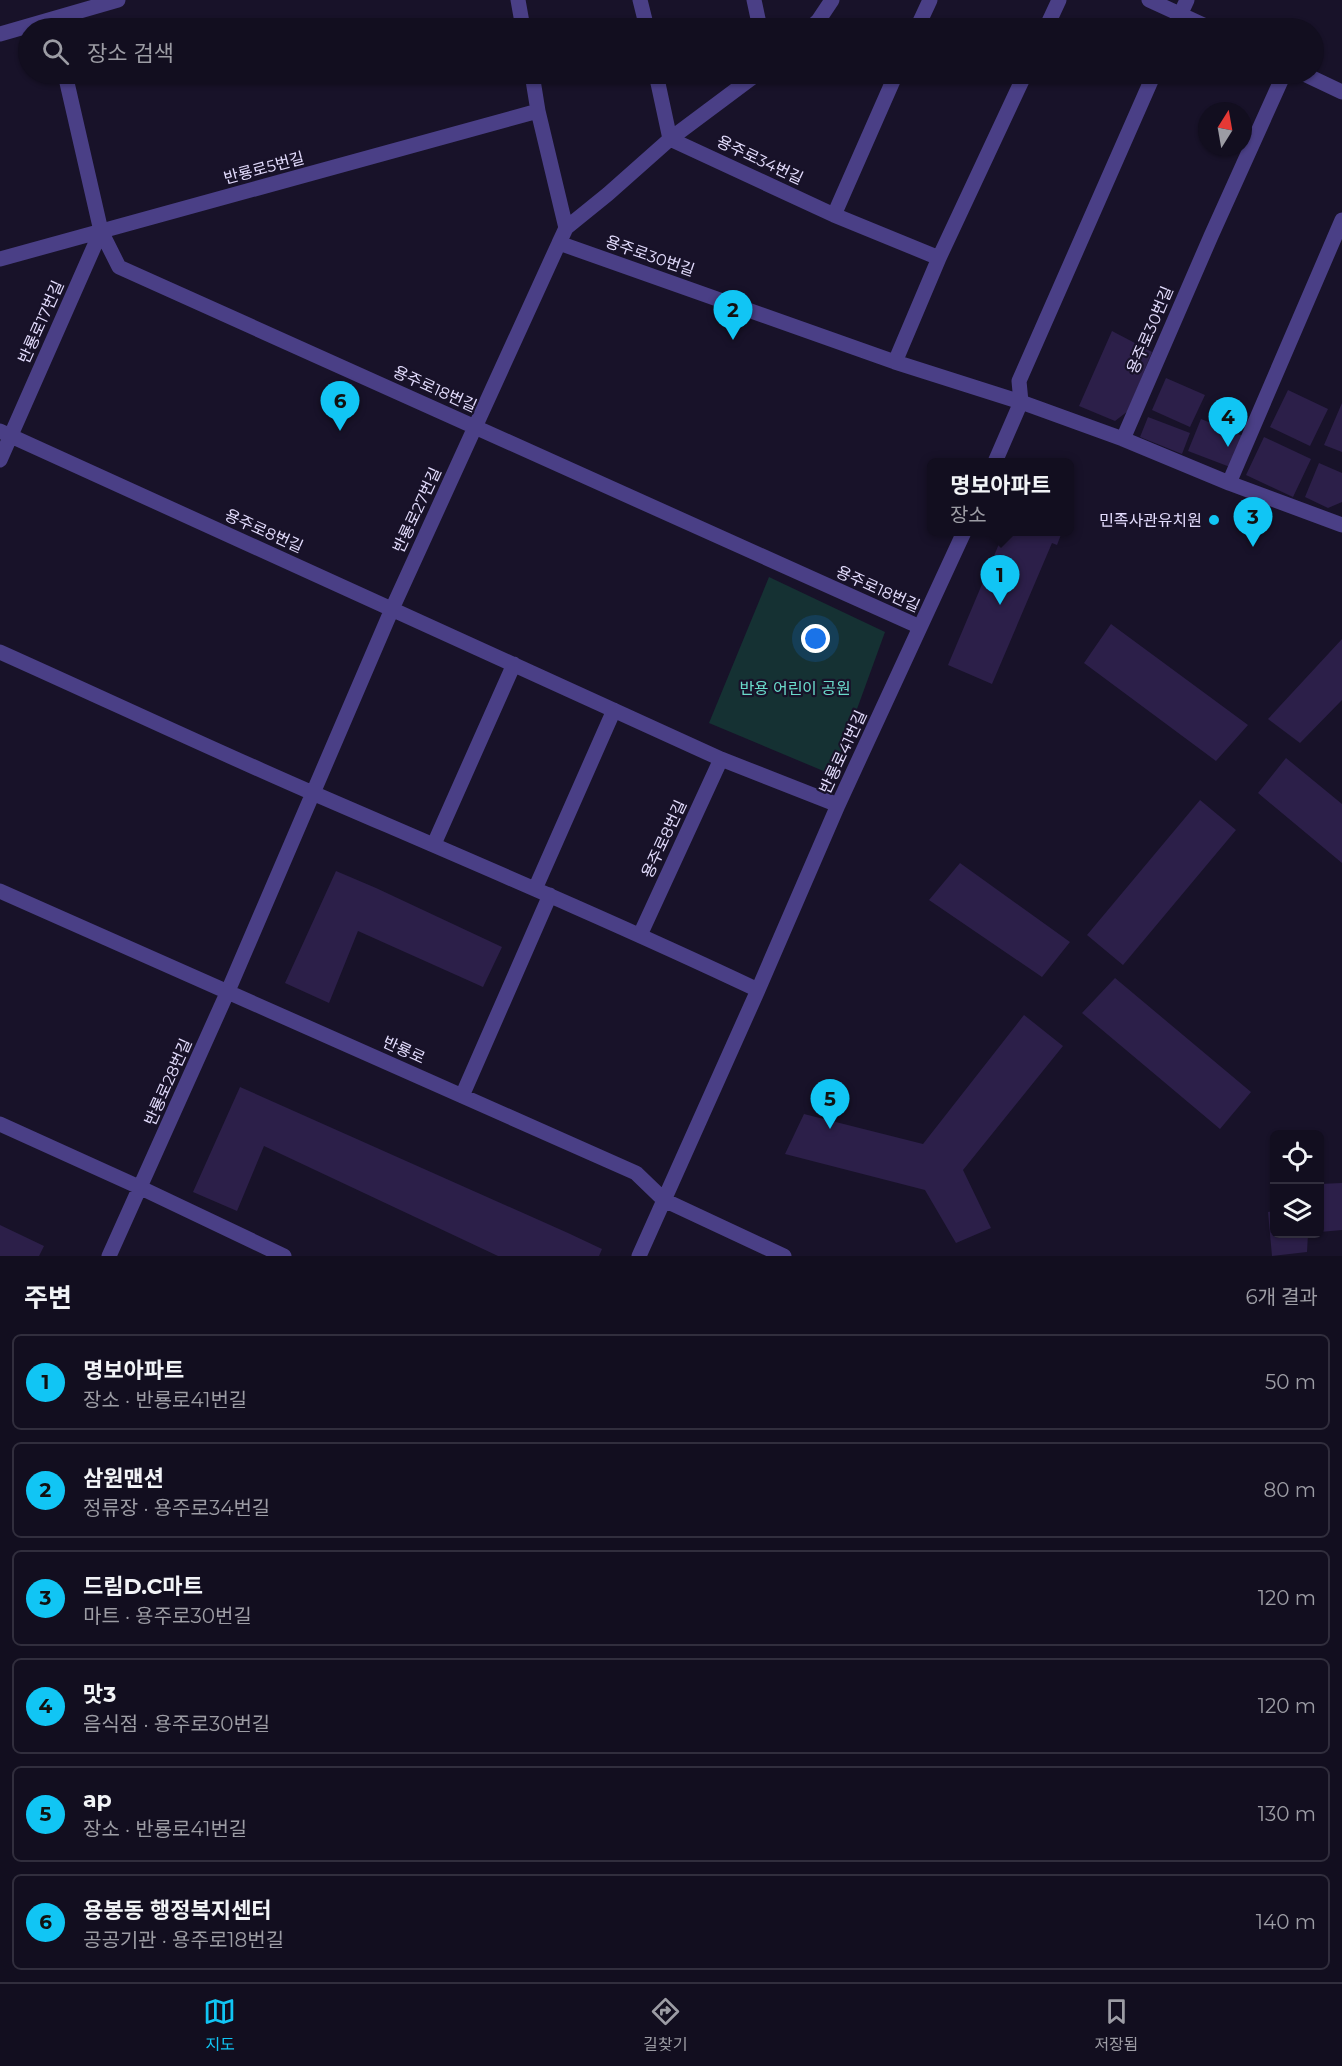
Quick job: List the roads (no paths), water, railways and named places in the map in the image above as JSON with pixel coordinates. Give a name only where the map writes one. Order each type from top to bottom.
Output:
[{"type":"street","points":[[69,18],[115,0]]},
{"type":"street","points":[[518,0],[521,18]]},
{"type":"street","points":[[640,0],[644,18]]},
{"type":"street","points":[[754,0],[758,18]]},
{"type":"street","points":[[820,18],[832,0]]},
{"type":"street","points":[[922,18],[930,0]]},
{"type":"street","points":[[1051,18],[1059,0]]},
{"type":"street","points":[[1149,0],[1172,18]]},
{"type":"street","points":[[1179,18],[1187,0]]},
{"type":"street","points":[[0,34],[18,31]]},
{"type":"street","points":[[1324,83],[1342,92]]},
{"type":"street","name":"용주로18번길","points":[[67,84],[101,231],[119,267],[920,627]]},
{"type":"street","points":[[533,84],[566,228]]},
{"type":"street","points":[[658,84],[670,139]]},
{"type":"street","points":[[559,243],[566,228],[670,139],[744,84]]},
{"type":"street","points":[[834,215],[892,84]]},
{"type":"street","points":[[894,362],[939,258],[1020,84]]},
{"type":"street","points":[[997,458],[1021,402],[1019,381],[1150,84]]},
{"type":"street","name":"용주로30번길","points":[[1123,439],[1279,84]]},
{"type":"street","name":"반룡로5번길","points":[[0,259],[538,111]]},
{"type":"street","name":"용주로34번길","points":[[670,139],[834,215],[939,258]]},
{"type":"street","points":[[1229,483],[1342,220]]},
{"type":"street","name":"반룡로17번길","points":[[0,460],[5,434],[101,231]]},
{"type":"street","name":"용주로30번길","points":[[559,243],[894,362],[1021,402],[1123,439],[1229,483],[1342,525]]},
{"type":"street","name":"반룡로27번길","points":[[228,991],[392,609],[559,243]]},
{"type":"street","name":"용주로8번길","points":[[5,434],[721,759],[838,805]]},
{"type":"street","name":"반룡로41번길","points":[[639,1256],[838,805],[962,536]]},
{"type":"street","points":[[0,652],[313,793],[640,934],[758,990]]},
{"type":"street","points":[[434,844],[514,664]]},
{"type":"street","points":[[535,889],[614,710]]},
{"type":"street","name":"용주로8번길","points":[[640,934],[721,759]]},
{"type":"street","name":"반룡로","points":[[0,891],[636,1173],[664,1200],[784,1256]]},
{"type":"street","points":[[462,1096],[550,895]]},
{"type":"street","name":"반룡로28번길","points":[[108,1256],[228,991]]},
{"type":"street","points":[[0,1125],[284,1256]]},
{"type":"place","name":"삼원맨션","points":[[733,340]]},
{"type":"place","name":"용봉동 행정복지센터","points":[[340,431]]},
{"type":"place","name":"맛3","points":[[1228,447]]},
{"type":"place","name":"민족사관유치원","points":[[1214,520]]},
{"type":"place","name":"드림D.C마트","points":[[1253,547]]},
{"type":"place","name":"명보아파트","points":[[1000,605]]},
{"type":"place","name":"ap","points":[[830,1129]]},
{"type":"park label","name":"반용 어린이 공원","points":[[795,688]]}]
